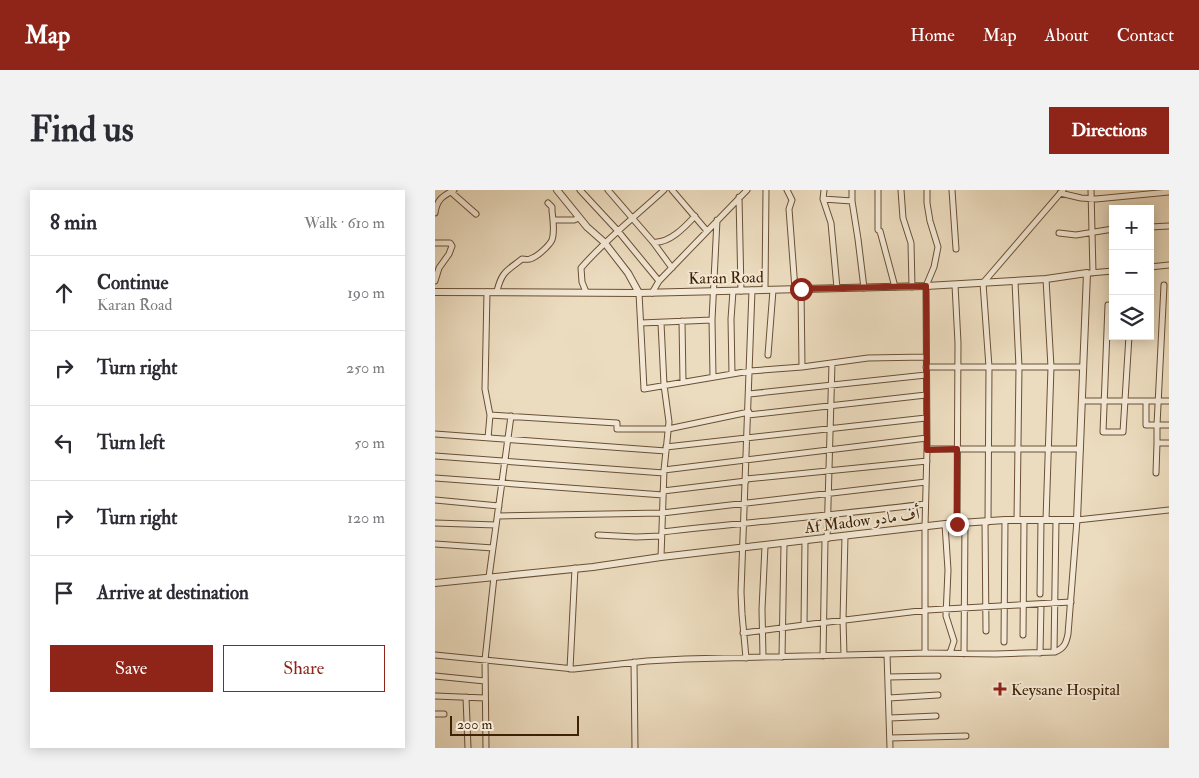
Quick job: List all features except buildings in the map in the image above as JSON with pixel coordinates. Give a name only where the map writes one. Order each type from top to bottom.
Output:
[{"type":"street","points":[[580,190],[619,231],[659,281]]},
{"type":"street","points":[[608,190],[653,242],[672,268]]},
{"type":"street","points":[[586,292],[582,282],[581,268],[604,242],[633,219],[664,190]]},
{"type":"street","points":[[673,190],[707,231]]},
{"type":"street","points":[[652,293],[659,281],[739,196],[747,190]]},
{"type":"street","points":[[766,190],[769,290],[768,355]]},
{"type":"street","points":[[787,190],[792,200],[789,209],[798,289],[802,367]]},
{"type":"street","points":[[823,190],[823,199],[831,223],[837,288]]},
{"type":"street","points":[[852,190],[864,288]]},
{"type":"street","points":[[878,190],[878,230],[880,231],[895,287]]},
{"type":"street","points":[[901,190],[903,218],[911,243],[913,287]]},
{"type":"street","points":[[925,653],[926,286],[934,266],[938,247],[930,221],[927,190]]},
{"type":"street","points":[[952,190],[956,250]]},
{"type":"street","points":[[435,655],[570,669],[593,668],[634,662],[925,653],[1040,653],[1054,652],[1061,649],[1067,640],[1077,520],[1083,367],[1092,233],[1091,190]]},
{"type":"street","points":[[435,214],[436,207],[443,195],[453,191],[476,214]]},
{"type":"street","points":[[559,191],[579,218],[604,242],[628,273],[639,293],[645,389],[750,371],[802,367],[868,358],[926,357]]},
{"type":"street","points":[[985,632],[989,367],[983,283],[1061,192],[1091,199],[1169,192]]},
{"type":"street","points":[[739,196],[741,290]]},
{"type":"street","points":[[823,199],[852,201]]},
{"type":"street","points":[[497,291],[501,276],[506,271],[522,259],[531,259],[547,246],[552,239],[554,230],[552,208],[547,203]]},
{"type":"street","points":[[653,242],[662,242],[674,235],[695,216]]},
{"type":"street","points":[[553,220],[574,220],[579,218]]},
{"type":"street","points":[[713,377],[712,320],[717,220]]},
{"type":"street","points":[[1154,227],[1169,226]]},
{"type":"street","points":[[1059,233],[1077,235],[1109,230]]},
{"type":"street","points":[[435,243],[450,243],[452,246],[439,268],[435,281]]},
{"type":"street","points":[[1154,267],[1169,265]]},
{"type":"street","points":[[1090,273],[1109,271]]},
{"type":"street","name":"Karan Road","points":[[435,292],[652,293],[913,287],[1015,282],[1090,273]]},
{"type":"street","points":[[1041,594],[1051,367],[1047,279]]},
{"type":"street","points":[[1015,282],[1019,367],[1023,635]]},
{"type":"street","points":[[955,285],[958,344],[957,524]]},
{"type":"street","points":[[1156,473],[1164,285]]},
{"type":"street","points":[[746,658],[741,592],[752,290]]},
{"type":"street","points":[[732,374],[731,319],[733,291]]},
{"type":"street","points":[[487,292],[485,389],[490,415],[488,438]]},
{"type":"street","points":[[1108,305],[1103,432],[1123,432],[1129,340]]},
{"type":"street","points":[[641,323],[712,320]]},
{"type":"street","points":[[682,321],[683,382]]},
{"type":"street","points":[[661,323],[664,385],[669,422],[664,471],[661,557]]},
{"type":"street","points":[[823,656],[832,363]]},
{"type":"street","points":[[926,368],[1083,367]]},
{"type":"street","points":[[749,394],[926,375]]},
{"type":"street","points":[[490,415],[617,423],[617,429],[668,429],[748,414],[926,395]]},
{"type":"street","points":[[1082,400],[1169,401]]},
{"type":"street","points":[[1147,401],[1146,425],[1169,425]]},
{"type":"street","points":[[486,748],[485,660],[493,548],[511,416]]},
{"type":"street","points":[[435,434],[666,449],[748,437],[927,418]]},
{"type":"street","points":[[435,456],[615,470],[664,471],[747,459],[927,438]]},
{"type":"street","points":[[1157,442],[1169,442]]},
{"type":"street","points":[[927,450],[1080,449]]},
{"type":"street","points":[[435,478],[663,493],[746,480],[927,461]]},
{"type":"street","points":[[498,516],[662,512],[926,482]]},
{"type":"street","points":[[435,500],[499,506]]},
{"type":"street","points":[[598,535],[636,537],[744,522],[827,516],[925,504]]},
{"type":"street","points":[[1077,520],[1169,510]]},
{"type":"street","points":[[1004,642],[1005,520]]},
{"type":"street","name":"Af Madow أف مادو","points":[[435,583],[945,524],[1005,520],[1077,520]]},
{"type":"street","points":[[1054,652],[1056,520]]},
{"type":"street","points":[[435,523],[497,525]]},
{"type":"street","points":[[964,654],[965,523]]},
{"type":"street","points":[[945,524],[948,570],[946,616],[954,641],[950,653]]},
{"type":"street","points":[[844,655],[845,536]]},
{"type":"street","points":[[804,625],[805,541]]},
{"type":"street","points":[[435,544],[493,548]]},
{"type":"street","points":[[782,657],[784,544]]},
{"type":"street","points":[[763,657],[765,546]]},
{"type":"street","points":[[570,669],[575,568]]},
{"type":"street","points":[[743,633],[925,610],[1071,602]]},
{"type":"street","points":[[1040,653],[1041,604]]},
{"type":"street","points":[[887,654],[890,748]]},
{"type":"street","points":[[634,662],[635,748]]},
{"type":"street","points":[[435,676],[485,681]]},
{"type":"street","points":[[888,677],[938,676]]},
{"type":"street","points":[[889,698],[938,695]]},
{"type":"street","points":[[435,696],[485,698]]},
{"type":"street","points":[[466,697],[468,748]]},
{"type":"street","points":[[435,714],[444,714]]},
{"type":"street","points":[[890,718],[937,716]]},
{"type":"street","points":[[890,738],[966,736]]},
{"type":"place","name":"Keysane Hospital","points":[[1000,689]]},
{"type":"route","points":[[801,289],[926,286],[927,450],[957,449],[957,524]]}]
